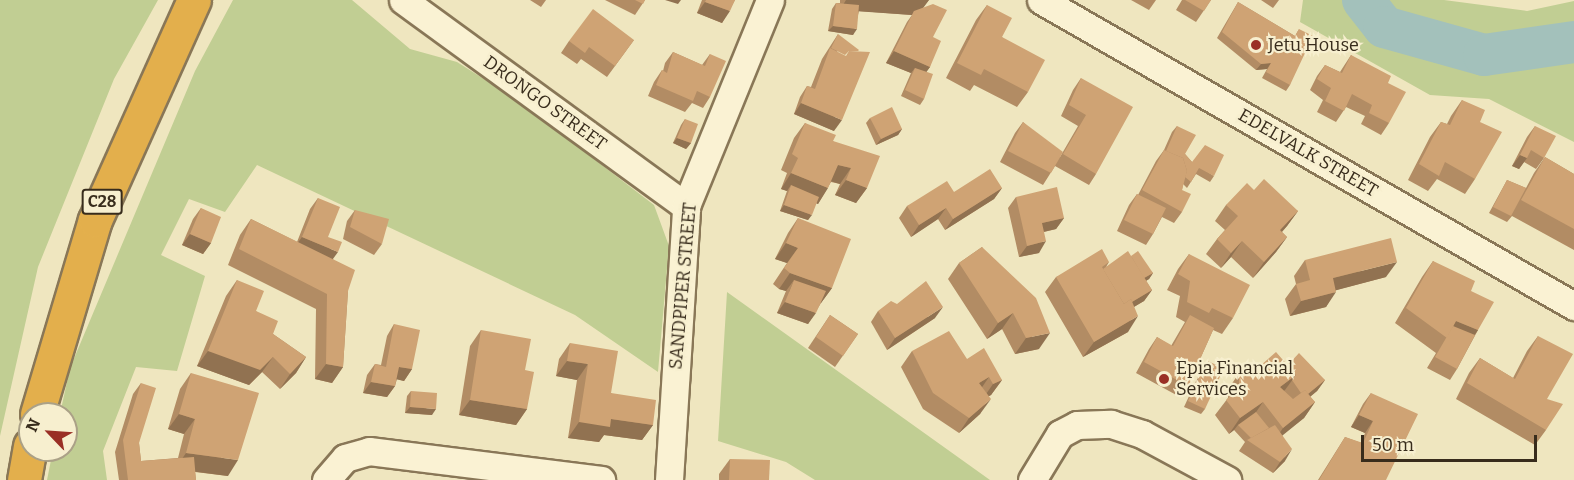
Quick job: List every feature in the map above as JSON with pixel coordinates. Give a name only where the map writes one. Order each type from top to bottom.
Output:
[{"type":"highway","name":"C28","points":[[41,402],[94,220],[194,0]]},
{"type":"highway","points":[[24,480],[27,462]]},
{"type":"street","name":"DRONGO STREET","points":[[403,0],[687,206]]},
{"type":"street","name":"SANDPIPER STREET","points":[[669,480],[687,206],[770,0]]},
{"type":"street","name":"EDELVALK STREET","points":[[1041,0],[1574,306]]},
{"type":"street","points":[[1032,480],[1060,434],[1077,424],[1111,424],[1142,434],[1227,480]]},
{"type":"street","points":[[326,480],[345,458],[369,451],[601,480]]},
{"type":"green space","points":[[0,0],[158,0],[114,79],[38,267],[0,436]]},
{"type":"green space","points":[[233,0],[352,0],[410,49],[457,62],[517,100],[654,205],[669,246],[658,372],[575,315],[257,165],[225,212],[189,199],[161,255],[205,276],[177,371],[136,367],[103,451],[107,480],[47,480],[51,462],[78,462],[78,402],[63,402],[70,368],[195,71]]},
{"type":"green space","points":[[1303,0],[1444,0],[1527,11],[1574,1],[1574,142],[1489,99],[1430,95],[1300,22]]},
{"type":"green space","points":[[727,292],[990,480],[815,480],[786,462],[718,441]]},
{"type":"building","points":[[706,0],[735,0],[730,11],[705,2]]},
{"type":"building","points":[[1185,0],[1211,0],[1204,11]]},
{"type":"building","points":[[1238,2],[1295,36],[1299,29],[1313,36],[1290,85],[1266,72],[1271,63],[1261,64],[1222,32]]},
{"type":"building","points":[[836,3],[859,5],[857,29],[833,26]]},
{"type":"building","points":[[933,4],[947,10],[933,37],[941,41],[930,67],[894,51],[914,11]]},
{"type":"building","points":[[987,5],[1012,18],[1002,37],[1045,60],[1028,92],[984,69],[981,75],[957,63]]},
{"type":"building","points":[[593,9],[634,40],[615,66],[589,47],[585,53],[569,41]]},
{"type":"building","points":[[838,34],[859,50],[849,51],[845,55],[831,48]]},
{"type":"building","points":[[830,48],[846,56],[849,51],[870,52],[842,120],[801,103],[807,86],[815,89]]},
{"type":"building","points":[[673,52],[705,66],[710,54],[726,61],[710,97],[697,91],[693,101],[656,85],[662,70],[667,73]]},
{"type":"building","points":[[1351,55],[1391,76],[1388,83],[1406,92],[1389,123],[1369,113],[1372,105],[1352,94],[1344,111],[1325,101],[1331,88],[1317,79],[1325,65],[1342,73]]},
{"type":"building","points":[[915,68],[933,74],[924,99],[905,90]]},
{"type":"building","points":[[1081,78],[1133,107],[1096,174],[1063,154],[1086,115],[1069,105]]},
{"type":"building","points":[[1462,100],[1485,110],[1480,122],[1502,132],[1475,179],[1445,162],[1439,176],[1419,164],[1441,122],[1450,125]]},
{"type":"building","points":[[892,107],[902,129],[881,139],[870,118]]},
{"type":"building","points":[[685,119],[698,124],[691,143],[677,138]]},
{"type":"building","points":[[1023,122],[1063,152],[1051,173],[1008,151]]},
{"type":"building","points":[[805,123],[836,135],[833,141],[880,156],[867,188],[846,180],[851,168],[838,165],[828,188],[791,173],[798,158],[792,154]]},
{"type":"building","points":[[1177,126],[1196,135],[1185,154],[1192,162],[1205,145],[1224,155],[1214,176],[1199,168],[1191,182],[1185,177],[1187,171],[1183,158],[1166,151]]},
{"type":"building","points":[[1535,126],[1556,136],[1544,158],[1531,150],[1527,158],[1520,155]]},
{"type":"building","points":[[1164,150],[1183,158],[1187,171],[1182,190],[1191,194],[1182,212],[1142,190]]},
{"type":"building","points":[[1545,157],[1574,174],[1574,229],[1521,200]]},
{"type":"building","points":[[990,169],[1002,188],[953,219],[946,208],[919,225],[907,206],[947,181],[954,192]]},
{"type":"building","points":[[1264,179],[1298,211],[1280,230],[1287,237],[1264,262],[1242,241],[1231,253],[1217,239],[1238,216],[1226,205],[1247,183],[1254,190]]},
{"type":"building","points":[[1507,180],[1526,188],[1511,216],[1493,207]]},
{"type":"building","points":[[791,185],[819,197],[812,215],[784,205]]},
{"type":"building","points":[[1057,187],[1064,218],[1042,223],[1046,241],[1027,246],[1016,197]]},
{"type":"building","points":[[1137,194],[1166,208],[1153,234],[1124,220]]},
{"type":"building","points":[[318,198],[340,207],[328,237],[342,242],[338,252],[302,237]]},
{"type":"building","points":[[201,208],[221,217],[211,243],[190,234]]},
{"type":"building","points":[[355,210],[389,219],[382,244],[350,227]]},
{"type":"building","points":[[798,218],[851,239],[832,288],[790,273],[784,268],[798,248],[786,243]]},
{"type":"building","points":[[251,219],[355,270],[348,291],[343,367],[326,364],[327,294],[239,249]]},
{"type":"building","points":[[1391,238],[1397,262],[1333,278],[1336,292],[1301,301],[1296,284],[1310,280],[1305,260]]},
{"type":"building","points":[[982,247],[1036,298],[1050,333],[1026,338],[1013,313],[998,323],[959,263]]},
{"type":"building","points":[[1102,249],[1109,262],[1102,267],[1124,304],[1131,299],[1138,316],[1094,342],[1056,277]]},
{"type":"building","points":[[1128,251],[1152,290],[1124,304],[1103,269]]},
{"type":"building","points":[[1138,251],[1153,273],[1144,278],[1131,256]]},
{"type":"building","points":[[1189,254],[1250,285],[1233,318],[1212,308],[1209,313],[1187,302],[1190,281],[1178,274]]},
{"type":"building","points":[[1433,261],[1475,281],[1471,291],[1494,302],[1478,330],[1456,321],[1447,338],[1406,308]]},
{"type":"building","points":[[237,280],[264,291],[256,311],[278,321],[273,334],[306,357],[290,374],[273,357],[260,370],[208,351]]},
{"type":"building","points":[[794,280],[826,291],[816,313],[785,302]]},
{"type":"building","points":[[926,281],[943,307],[895,338],[878,311],[891,301],[897,304]]},
{"type":"building","points":[[830,315],[858,334],[843,356],[816,337]]},
{"type":"building","points":[[1190,315],[1214,328],[1188,386],[1144,362],[1157,337],[1173,346]]},
{"type":"building","points":[[394,324],[420,330],[412,369],[399,367],[395,386],[371,382],[375,364],[386,367]]},
{"type":"building","points":[[1453,326],[1475,335],[1457,369],[1435,357]]},
{"type":"building","points":[[481,330],[531,339],[525,370],[534,372],[527,409],[470,400]]},
{"type":"building","points":[[949,331],[967,359],[984,348],[1002,380],[993,384],[989,377],[979,383],[991,399],[969,418],[933,393],[912,351]]},
{"type":"building","points":[[1538,336],[1573,354],[1547,399],[1563,404],[1546,430],[1467,383],[1480,358],[1515,379]]},
{"type":"building","points":[[570,343],[618,351],[611,393],[656,400],[653,425],[611,419],[610,427],[579,422],[588,364],[567,361]]},
{"type":"building","points":[[1276,352],[1296,375],[1280,387],[1293,399],[1305,390],[1315,402],[1283,428],[1263,402],[1240,418],[1226,400],[1239,388],[1239,373],[1252,373]]},
{"type":"building","points":[[1299,353],[1325,380],[1308,394],[1305,390],[1301,393],[1292,380],[1296,375],[1288,365]]},
{"type":"building","points":[[1207,361],[1224,368],[1205,409],[1188,401]]},
{"type":"building","points":[[191,373],[259,393],[238,460],[186,453],[195,419],[179,414]]},
{"type":"building","points":[[141,383],[156,388],[139,443],[141,461],[194,457],[196,480],[128,480],[123,440]]},
{"type":"building","points":[[411,391],[437,393],[436,409],[410,407]]},
{"type":"building","points":[[1371,393],[1418,414],[1386,480],[1319,480],[1345,437],[1363,443],[1373,421],[1359,415]]},
{"type":"building","points":[[1256,412],[1269,428],[1251,438],[1238,425]]},
{"type":"building","points":[[1275,425],[1292,449],[1280,462],[1247,440]]},
{"type":"building","points":[[730,459],[770,460],[769,480],[729,480]]},
{"type":"waterway","points":[[1363,0],[1384,27],[1484,55],[1574,42]]},
{"type":"place","name":"Jetu House","points":[[1256,45]]},
{"type":"place","name":"Epia Financial Services","points":[[1164,379]]}]
